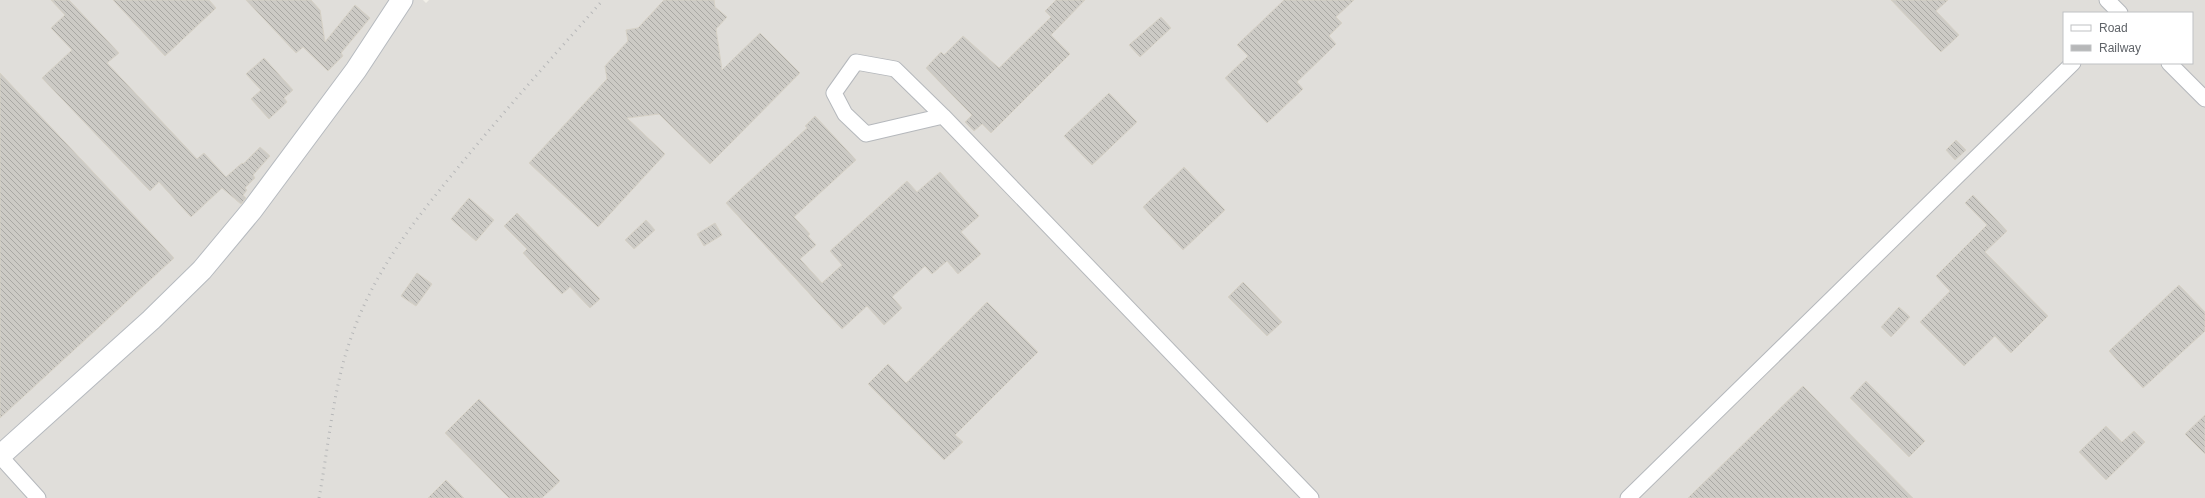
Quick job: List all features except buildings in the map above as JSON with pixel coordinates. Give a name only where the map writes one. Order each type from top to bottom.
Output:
[{"type":"street","points":[[38,498],[0,456],[151,320],[202,270],[257,204],[356,70],[402,0]]},
{"type":"street","points":[[2107,0],[2119,12]]},
{"type":"street","points":[[944,116],[866,134],[845,114],[834,93],[856,62],[895,69],[944,116],[1311,498]]},
{"type":"street","points":[[1628,498],[2072,64]]},
{"type":"street","points":[[2170,64],[2205,99]]},
{"type":"shaded area","points":[[0,0],[423,0],[426,3],[429,0],[2205,0],[2205,498],[0,498]]},
{"type":"railway","points":[[319,498],[340,375],[352,335],[362,309],[374,285],[403,239],[435,196],[503,114],[603,0]]}]
